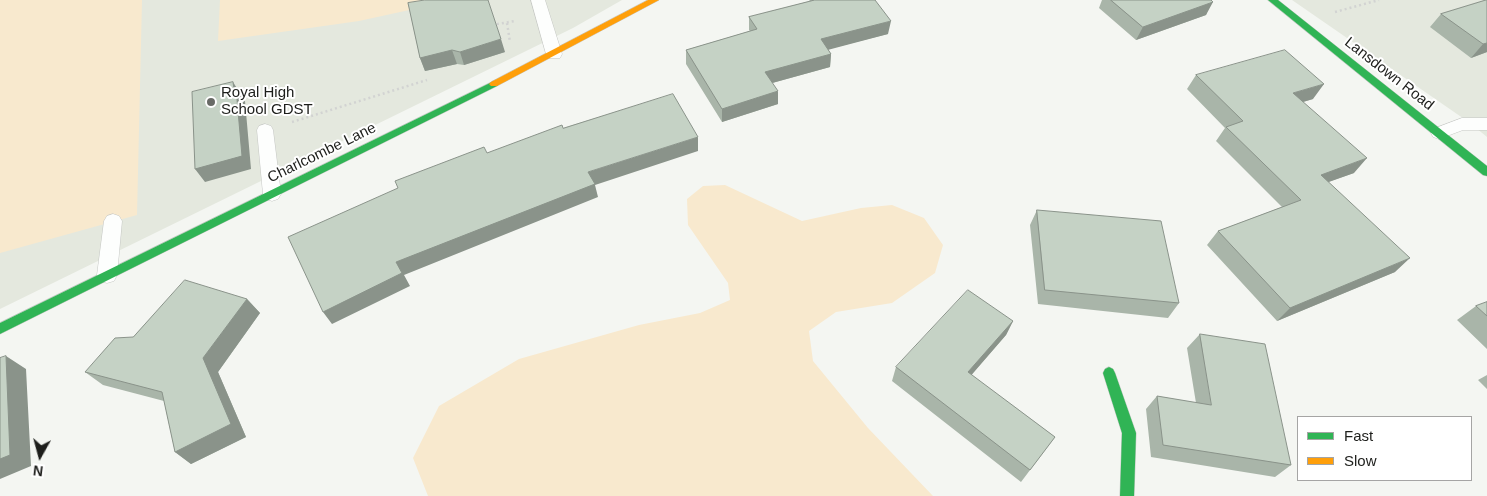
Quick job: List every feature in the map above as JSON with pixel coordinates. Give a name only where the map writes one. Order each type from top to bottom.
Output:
[{"type":"street","name":"Charlcombe Lane","points":[[0,329],[554,54],[655,0]]},
{"type":"street","name":"Lansdown Road","points":[[1272,0],[1487,172]]},
{"type":"street","points":[[1109,373],[1129,433],[1127,496]]},
{"type":"lane","points":[[538,0],[554,54]]},
{"type":"lane","points":[[1439,133],[1470,123],[1487,124]]},
{"type":"lane","points":[[265,130],[272,194]]},
{"type":"lane","points":[[107,276],[113,222]]},
{"type":"path","points":[[488,26],[543,16]]},
{"type":"path","points":[[507,23],[511,46]]},
{"type":"path","points":[[313,116],[436,77]]},
{"type":"shaded area","name":"Royal High School GDST","points":[[0,0],[622,0],[573,28],[0,309]]},
{"type":"shaded area","points":[[0,0],[142,0],[137,215],[0,253]]},
{"type":"shaded area","points":[[220,0],[455,0],[359,21],[218,41]]},
{"type":"shaded area","points":[[1292,0],[1487,0],[1487,137],[1470,123]]},
{"type":"shaded area","points":[[725,185],[802,221],[861,208],[892,205],[924,218],[943,245],[935,273],[892,303],[836,312],[809,331],[813,361],[868,428],[933,496],[428,496],[413,458],[439,406],[519,359],[639,325],[700,313],[730,300],[728,283],[688,225],[687,199],[703,186]]},
{"type":"building","points":[[425,0],[488,0],[501,39],[460,52],[452,50],[420,58],[408,3]]},
{"type":"building","points":[[815,0],[875,0],[891,21],[821,39],[831,54],[765,72],[778,91],[722,109],[686,50],[757,29],[749,17]]},
{"type":"building","points":[[1111,0],[1211,0],[1213,2],[1143,27]]},
{"type":"building","points":[[1487,0],[1487,43],[1483,44],[1441,14]]},
{"type":"building","points":[[1285,50],[1324,84],[1293,93],[1367,158],[1321,175],[1410,258],[1290,308],[1218,231],[1301,200],[1226,127],[1243,121],[1196,75]]},
{"type":"building","points":[[233,82],[234,89],[236,88],[242,156],[195,169],[192,92]]},
{"type":"building","points":[[673,94],[698,137],[588,172],[595,184],[396,262],[402,273],[323,312],[288,237],[398,188],[395,181],[484,147],[487,153],[562,125],[563,128]]},
{"type":"building","points":[[1037,210],[1161,221],[1179,303],[1045,290]]},
{"type":"building","points":[[185,280],[247,299],[203,358],[231,424],[175,452],[162,392],[85,372],[115,338],[133,337]]},
{"type":"building","points":[[968,290],[1013,321],[968,372],[1055,437],[1030,470],[896,367]]},
{"type":"building","points":[[1487,302],[1487,316],[1476,306]]},
{"type":"building","points":[[1200,334],[1265,344],[1291,465],[1163,445],[1157,396],[1211,405]]},
{"type":"building","points":[[6,356],[10,455],[0,459],[0,358]]},
{"type":"traffic: fast","points":[[1272,0],[1487,172]]},
{"type":"traffic: fast","points":[[0,329],[494,84]]},
{"type":"traffic: fast","points":[[1109,373],[1129,433],[1127,496]]},
{"type":"traffic: slow","points":[[494,84],[655,0]]},
{"type":"place","name":"Royal High School GDST","points":[[211,102]]}]
